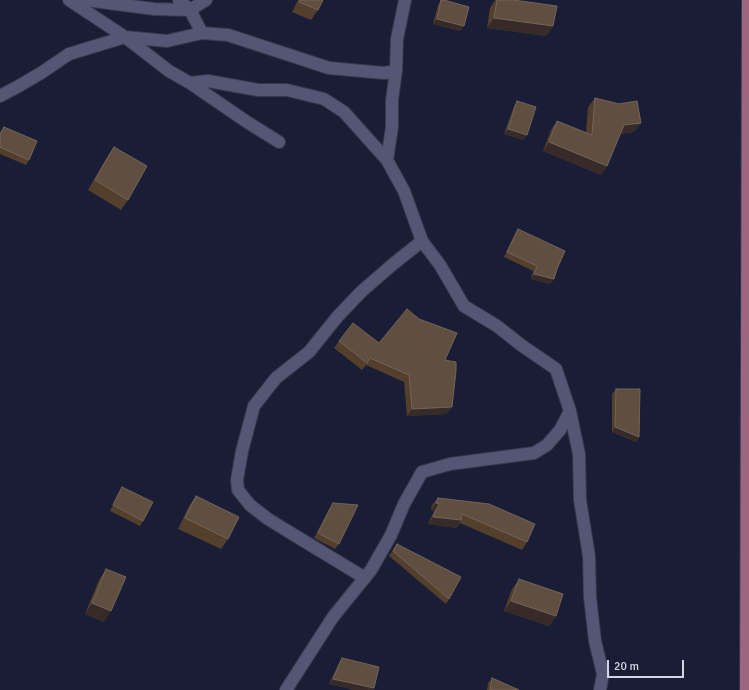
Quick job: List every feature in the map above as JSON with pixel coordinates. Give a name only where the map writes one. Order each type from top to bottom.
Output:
[{"type":"main road","points":[[746,690],[748,0]]},
{"type":"street","points":[[69,0],[125,37],[169,71],[190,83],[279,142]]},
{"type":"street","points":[[86,0],[154,9],[190,10],[206,0]]},
{"type":"street","points":[[179,0],[190,10],[202,33]]},
{"type":"street","points":[[387,160],[392,127],[392,100],[396,71],[397,39],[405,0]]},
{"type":"street","points":[[0,96],[41,73],[70,54],[125,37],[167,41],[202,33],[228,35],[329,68],[384,73],[396,71]]},
{"type":"street","points":[[190,83],[208,81],[258,90],[287,90],[324,99],[344,112],[387,160],[404,191],[422,241],[440,265],[464,306],[497,326],[521,345],[556,369],[570,411],[579,454],[580,500],[589,556],[590,597],[595,641],[603,674],[600,690]]},
{"type":"street","points":[[365,578],[268,520],[250,505],[238,490],[237,480],[242,451],[254,406],[276,378],[309,352],[338,316],[362,291],[422,241]]},
{"type":"street","points":[[286,690],[332,617],[371,570],[391,535],[404,504],[422,472],[450,464],[534,453],[547,445],[560,430],[570,411]]},
{"type":"building","points":[[300,0],[323,0],[318,10],[299,2]]},
{"type":"building","points":[[441,0],[469,7],[464,26],[437,19]]},
{"type":"building","points":[[497,0],[513,0],[557,6],[553,26],[494,18]]},
{"type":"building","points":[[595,98],[619,104],[637,101],[641,123],[624,125],[607,166],[549,142],[557,121],[592,135]]},
{"type":"building","points":[[517,101],[536,107],[527,135],[508,129]]},
{"type":"building","points":[[4,127],[37,141],[29,160],[0,147],[0,135]]},
{"type":"building","points":[[114,147],[147,166],[128,200],[95,180]]},
{"type":"building","points":[[518,229],[565,251],[554,279],[534,274],[537,266],[507,252]]},
{"type":"building","points":[[407,309],[419,319],[457,333],[445,360],[456,362],[452,407],[412,409],[409,375],[370,358],[367,363],[339,341],[353,323],[379,343]]},
{"type":"building","points":[[616,389],[640,389],[639,437],[615,427]]},
{"type":"building","points":[[122,487],[153,502],[143,521],[113,505]]},
{"type":"building","points":[[196,496],[239,517],[228,539],[185,518]]},
{"type":"building","points":[[438,498],[489,504],[535,524],[527,542],[462,514],[461,520],[433,517],[439,504],[436,503]]},
{"type":"building","points":[[333,503],[358,505],[339,544],[318,533]]},
{"type":"building","points":[[397,544],[461,577],[449,599],[393,551]]},
{"type":"building","points":[[106,569],[126,577],[111,611],[92,603]]},
{"type":"building","points":[[519,579],[563,594],[556,616],[511,601]]},
{"type":"building","points":[[342,658],[379,667],[374,688],[333,679]]},
{"type":"building","points":[[492,678],[519,690],[490,690]]}]
